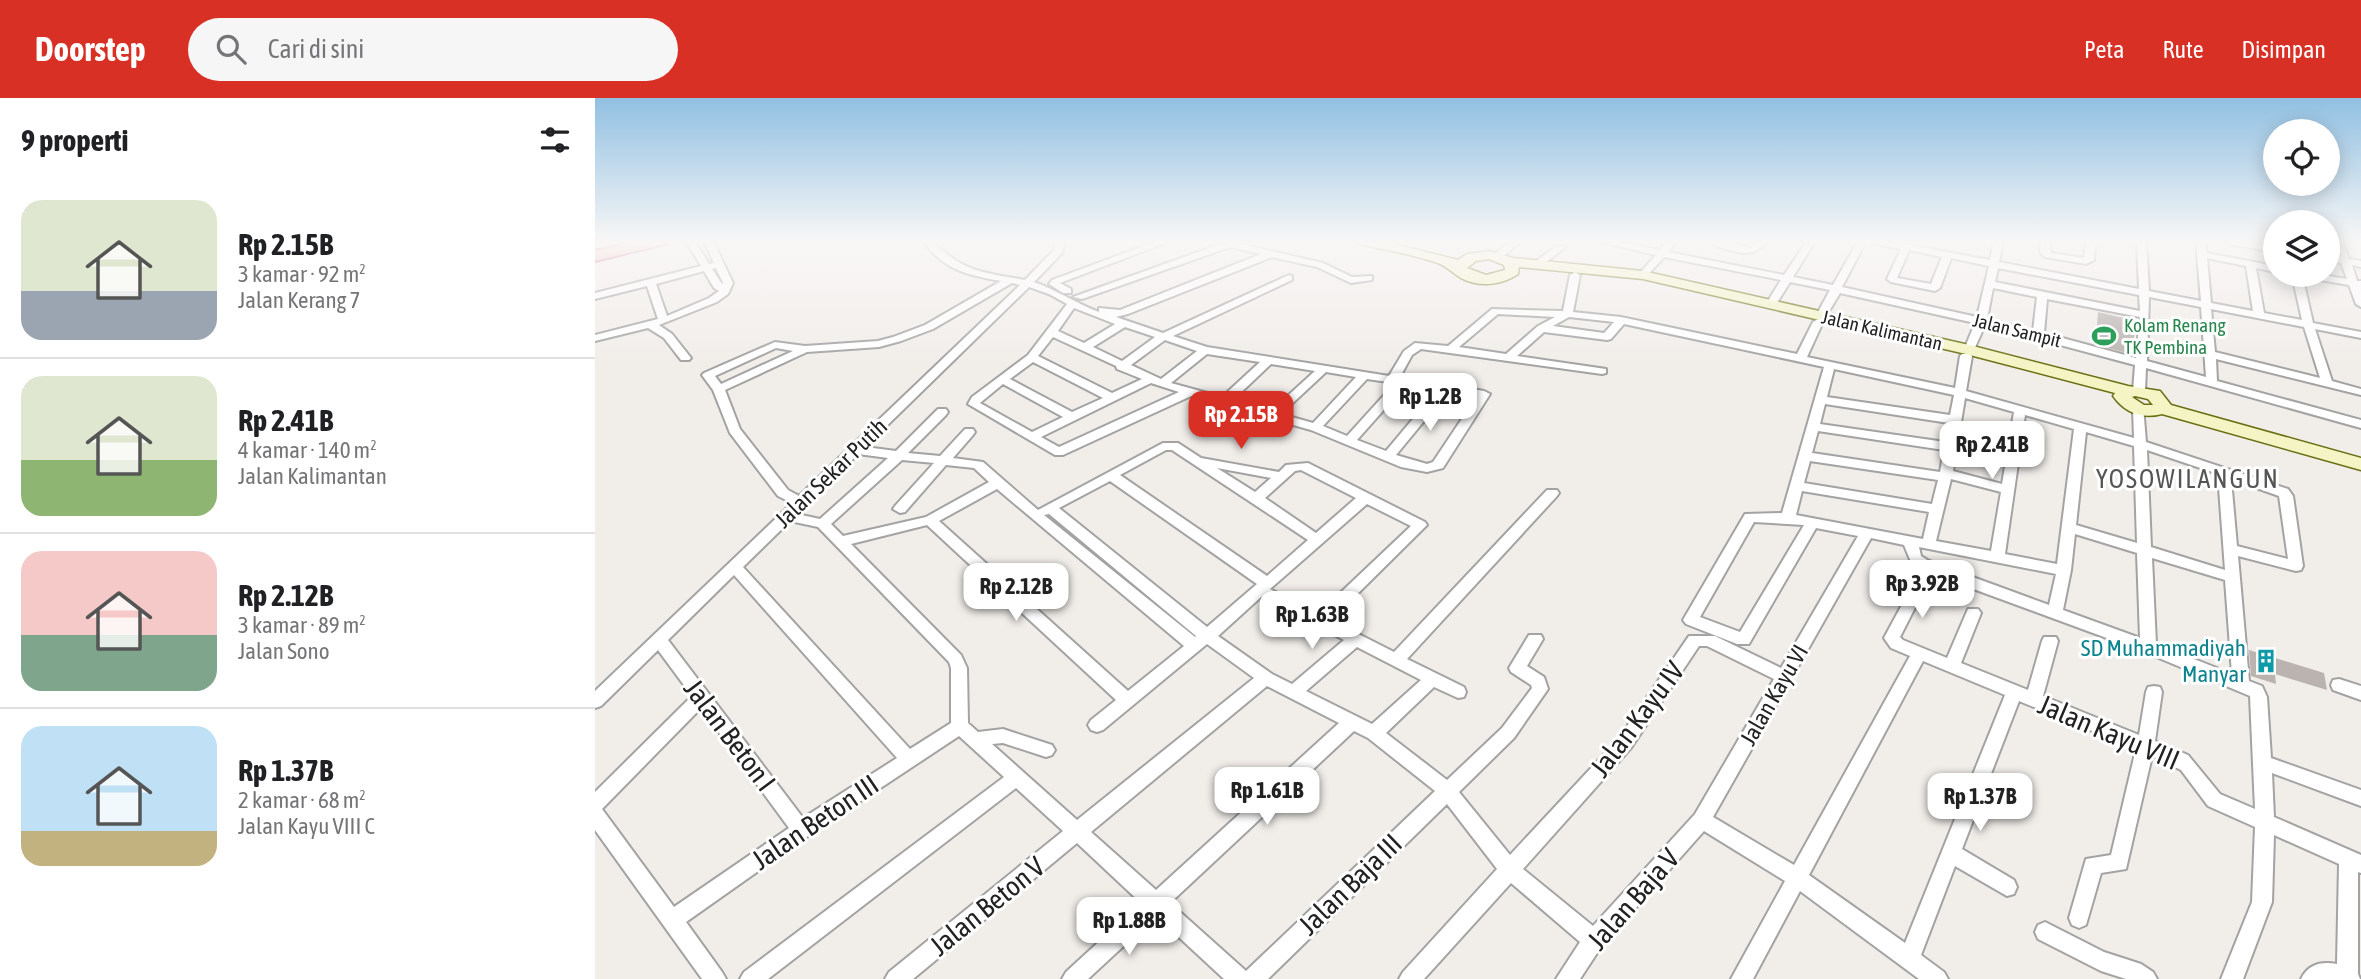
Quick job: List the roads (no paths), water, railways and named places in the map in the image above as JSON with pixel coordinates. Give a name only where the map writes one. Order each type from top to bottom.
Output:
[{"type":"main road","name":"Jalan Kalimantan","points":[[1644,282],[1770,304],[1820,319]]},
{"type":"main road","name":"Jalan Kalimantan","points":[[1667,282],[1968,353],[2132,397],[2153,411],[2162,405]]},
{"type":"main road","points":[[2162,405],[2361,458]]},
{"type":"main road","points":[[2162,405],[2361,464]]},
{"type":"street","points":[[595,296],[646,282]]},
{"type":"street","points":[[650,282],[664,321]]},
{"type":"street","points":[[715,282],[725,289]]},
{"type":"street","points":[[597,333],[664,321],[713,300],[725,289],[728,282]]},
{"type":"street","points":[[803,501],[789,498],[783,493],[734,430],[719,389],[708,375],[775,345],[805,349],[879,344],[910,335],[981,299],[1007,282]]},
{"type":"street","points":[[1022,282],[1116,314],[1198,282]]},
{"type":"street","points":[[1052,332],[1156,382],[1315,427],[1388,457],[1427,468],[1438,465],[1484,394],[1205,350],[1087,312],[1055,282]]},
{"type":"street","points":[[1124,282],[1075,300],[1032,357],[973,402],[1054,451],[1066,451],[1189,392]]},
{"type":"street","points":[[1121,367],[1161,337],[1280,282]]},
{"type":"street","points":[[1507,359],[1542,328],[1567,314],[1574,282]]},
{"type":"street","points":[[1770,304],[1786,282]]},
{"type":"street","name":"Jalan Sampit","points":[[1798,282],[1981,321],[2142,361],[2213,384],[2361,424]]},
{"type":"street","points":[[1801,358],[1841,282]]},
{"type":"street","points":[[1905,282],[1935,288],[1937,282]]},
{"type":"street","points":[[2090,282],[2361,335]]},
{"type":"street","points":[[2144,282],[2142,361],[2132,397],[2141,444],[2148,648]]},
{"type":"street","points":[[2205,282],[2213,384]]},
{"type":"street","points":[[2253,282],[2259,315]]},
{"type":"street","name":"Jalan Sekar Putih","points":[[595,701],[1027,283]]},
{"type":"street","points":[[1928,545],[1946,475],[1968,353],[1981,321],[1988,284],[2145,315]]},
{"type":"street","points":[[2357,284],[2361,304]]},
{"type":"street","points":[[2300,287],[2326,383]]},
{"type":"street","points":[[2038,336],[2042,295]]},
{"type":"street","points":[[1451,349],[1496,311],[1567,314],[1621,320],[1759,352],[1801,358],[1961,393],[2141,444],[2283,492],[2286,496],[2298,564],[2291,566],[2230,549]]},
{"type":"street","points":[[1542,328],[1607,337],[1621,320]]},
{"type":"street","points":[[1084,348],[1122,324]]},
{"type":"street","points":[[651,325],[668,336],[685,358]]},
{"type":"street","points":[[1349,441],[1399,380],[1408,353],[1419,345],[1602,371]]},
{"type":"street","points":[[719,389],[805,349]]},
{"type":"street","points":[[1031,437],[1112,398],[1156,382],[1205,350]]},
{"type":"street","points":[[2210,354],[2361,392]]},
{"type":"street","points":[[1032,357],[1112,398]]},
{"type":"street","points":[[1224,402],[1268,360]]},
{"type":"street","points":[[1788,518],[1830,364]]},
{"type":"street","points":[[1273,415],[1324,368]]},
{"type":"street","points":[[1315,427],[1365,375]]},
{"type":"street","points":[[1002,379],[1072,417]]},
{"type":"street","points":[[1388,457],[1446,387]]},
{"type":"street","points":[[1820,400],[1956,421]]},
{"type":"street","points":[[1997,558],[2020,410]]},
{"type":"street","points":[[833,535],[899,455],[942,412]]},
{"type":"street","points":[[1813,427],[1951,447]]},
{"type":"street","points":[[2055,613],[2063,570],[2080,427]]},
{"type":"street","points":[[900,509],[969,432]]},
{"type":"street","points":[[1036,516],[1168,445],[1195,459],[1317,540]]},
{"type":"street","points":[[855,450],[978,465],[1036,516],[1201,641],[1266,678],[1374,733],[1447,790],[1509,869],[1594,940]]},
{"type":"street","points":[[1805,456],[1946,475],[2007,490]]},
{"type":"street","points":[[1195,459],[1281,476]]},
{"type":"street","points":[[1256,498],[1291,468],[1303,466],[1418,522],[1419,529],[1320,621]]},
{"type":"street","points":[[2224,471],[2241,683]]},
{"type":"street","points":[[1112,476],[1263,587],[1320,621],[1458,692]]},
{"type":"street","points":[[833,535],[930,520],[997,483]]},
{"type":"street","points":[[1797,486],[1937,509]]},
{"type":"street","points":[[1395,660],[1552,493]]},
{"type":"street","points":[[1097,725],[1201,641],[1365,498]]},
{"type":"street","points":[[1050,508],[1201,641]]},
{"type":"street","points":[[787,516],[833,535],[955,659],[959,668],[967,733],[1240,979]]},
{"type":"street","points":[[1812,523],[1742,640],[1691,620],[1748,518],[1788,518],[2063,570]]},
{"type":"street","points":[[930,520],[1127,701]]},
{"type":"street","points":[[2068,527],[2232,577]]},
{"type":"street","name":"Jalan Kayu VI","points":[[1702,820],[1866,534]]},
{"type":"street","points":[[1911,542],[1916,561],[2241,683],[2256,691],[2259,697],[2265,822],[2262,902],[2232,979]]},
{"type":"street","points":[[735,567],[909,760]]},
{"type":"street","name":"Jalan Kayu VIII","points":[[1917,590],[1893,640],[2188,765],[2214,800],[2355,862]]},
{"type":"street","points":[[1952,666],[1973,613]]},
{"type":"street","name":"Jalan Beton I","points":[[659,639],[801,830]]},
{"type":"street","points":[[1293,692],[1356,639]]},
{"type":"street","name":"Jalan Baja III","points":[[1253,979],[1508,733],[1540,688],[1538,681],[1517,668],[1535,639]]},
{"type":"street","name":"Jalan Kayu IV","points":[[1509,869],[1625,744],[1695,640],[1709,640],[1784,677]]},
{"type":"street","points":[[2033,700],[2050,641]]},
{"type":"street","points":[[1742,979],[1920,653]]},
{"type":"street","name":"Jalan Beton V","points":[[896,979],[1266,678]]},
{"type":"street","points":[[1374,733],[1433,679]]},
{"type":"street","points":[[2339,685],[2361,693]]},
{"type":"street","points":[[1909,960],[2014,692]]},
{"type":"street","points":[[2079,918],[2093,866],[2119,863],[2146,745],[2154,692]]},
{"type":"street","points":[[595,804],[701,697]]},
{"type":"street","points":[[1073,979],[1352,722]]},
{"type":"street","points":[[967,733],[1003,736],[1046,750]]},
{"type":"street","name":"Jalan Beton III","points":[[671,921],[801,830],[909,760],[967,733]]},
{"type":"street","points":[[2262,762],[2361,798]]},
{"type":"street","points":[[751,979],[1017,777]]},
{"type":"street","points":[[1702,820],[1798,877],[1931,977]]},
{"type":"street","name":"Jalan Baja V","points":[[1567,979],[1594,940],[1702,820]]},
{"type":"street","points":[[598,824],[715,979]]},
{"type":"street","points":[[1951,853],[2007,887]]},
{"type":"street","points":[[2312,979],[2316,974],[2325,973],[2348,978],[2355,862]]},
{"type":"street","points":[[1410,979],[1509,869]]},
{"type":"street","points":[[2045,932],[2113,973],[2134,971],[2146,979]]},
{"type":"place","name":"Kolam Renang TK Pembina","points":[[2104,336]]},
{"type":"place","name":"SD Muhammadiyah Manyar","points":[[2266,661]]},
{"type":"district","name":"YOSOWILANGUN","points":[[2188,479]]}]
